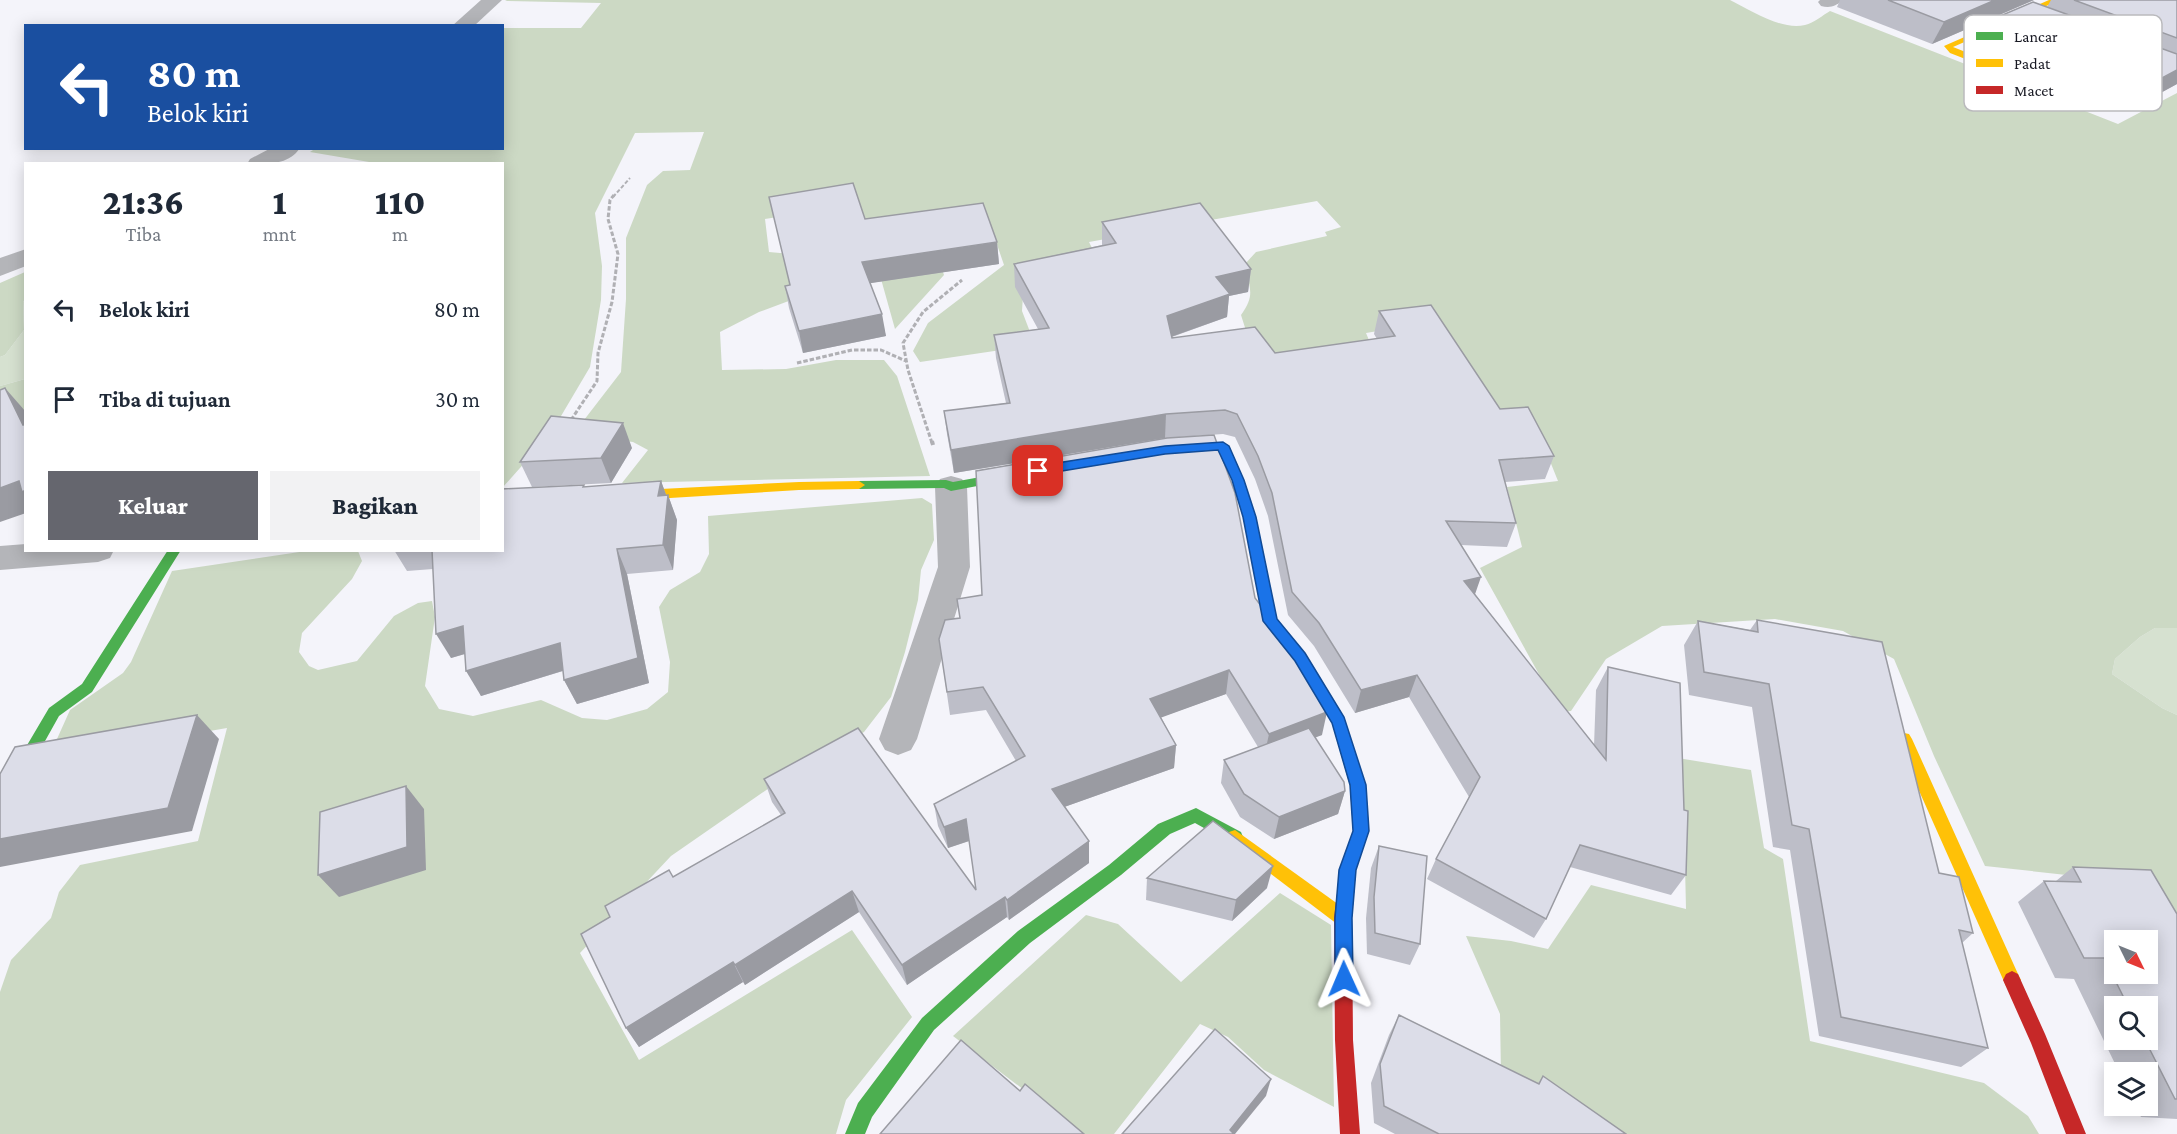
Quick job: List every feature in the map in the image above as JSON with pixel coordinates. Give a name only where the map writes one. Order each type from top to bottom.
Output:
[{"type":"street","points":[[464,24],[492,0]]},
{"type":"street","points":[[2024,15],[2056,0]]},
{"type":"street","points":[[1964,40],[1948,46],[1964,54]]},
{"type":"street","points":[[262,162],[285,150]]},
{"type":"street","points":[[0,268],[24,257]]},
{"type":"street","points":[[1154,452],[1223,446],[1238,480],[1250,517],[1270,621],[1300,657],[1339,722],[1358,785],[1361,831],[1348,870],[1343,918],[1344,1040],[1350,1134]]},
{"type":"street","points":[[610,496],[799,486],[948,485],[1038,471]]},
{"type":"street","points":[[898,739],[954,567],[948,485]]},
{"type":"street","points":[[0,558],[74,552]]},
{"type":"street","points":[[0,806],[54,712],[87,688],[174,552]]},
{"type":"street","points":[[1905,739],[2039,1040],[2076,1134]]},
{"type":"street","points":[[855,1134],[865,1110],[928,1024],[1024,937],[1115,870],[1164,829],[1196,815],[1225,830],[1343,918]]},
{"type":"path","points":[[569,422],[597,381],[598,353],[612,302],[618,254],[608,219],[610,200],[630,178]]},
{"type":"path","points":[[948,485],[906,362],[903,343],[923,312],[962,280]]},
{"type":"path","points":[[797,363],[852,350],[881,350],[906,362]]},
{"type":"green space","points":[[1730,0],[1786,25],[1808,24],[1830,11],[1964,64],[1964,111],[2085,111],[2118,124],[2143,111],[2162,111],[2162,101],[2177,93],[2177,628],[2155,628],[2140,637],[2115,659],[2112,674],[2162,708],[2177,715],[2177,971],[2140,883],[1985,866],[1934,756],[1894,659],[1843,631],[1775,619],[1662,626],[1606,659],[1571,711],[1560,712],[1480,568],[1522,547],[1507,487],[1558,481],[1535,424],[1498,423],[1437,321],[1366,333],[1376,357],[1224,383],[1248,337],[1241,315],[1250,295],[1245,264],[1256,252],[1327,236],[1325,232],[1341,227],[1317,201],[1089,242],[1101,266],[1023,295],[1022,311],[1035,345],[920,362],[913,351],[928,323],[1004,265],[989,221],[928,229],[944,275],[895,329],[860,204],[765,219],[769,252],[802,255],[810,293],[759,312],[720,332],[722,370],[786,369],[836,360],[884,360],[897,376],[930,476],[622,483],[648,450],[633,442],[578,435],[584,420],[621,372],[626,299],[626,238],[647,185],[663,171],[690,170],[704,132],[635,133],[595,213],[602,266],[601,300],[590,367],[551,433],[504,486],[504,162],[369,162],[310,152],[313,150],[504,150],[504,28],[581,28],[601,3],[505,1]]},
{"type":"green space","points":[[24,272],[24,330],[5,355],[0,357],[0,283]]},
{"type":"green space","points":[[24,330],[24,379],[0,386],[0,357],[5,355]]},
{"type":"green space","points":[[24,379],[24,409],[0,418],[0,386]]},
{"type":"green space","points":[[922,498],[932,504],[934,540],[921,570],[918,600],[905,652],[891,697],[864,732],[785,777],[671,856],[580,953],[639,1060],[852,930],[912,1017],[846,1100],[836,1134],[0,1134],[0,992],[11,960],[51,918],[59,892],[80,865],[198,841],[227,728],[48,759],[70,710],[123,673],[131,662],[172,571],[299,552],[358,552],[362,561],[352,579],[302,633],[299,652],[309,666],[318,670],[357,661],[394,616],[418,603],[432,601],[435,617],[425,686],[439,709],[473,716],[541,700],[582,718],[607,720],[647,709],[668,692],[670,662],[659,607],[670,590],[700,572],[709,554],[708,516]]},
{"type":"green space","points":[[2155,628],[2177,628],[2177,715],[2162,708],[2112,674],[2115,659],[2140,637]]},
{"type":"green space","points":[[1580,742],[1751,770],[1764,848],[1783,859],[1810,1041],[1984,1083],[2028,1116],[2039,1134],[1601,1134],[1501,1075],[1500,1014],[1466,936],[1511,941],[1548,949],[1591,885],[1686,909],[1684,823]]},
{"type":"green space","points":[[1280,893],[1331,925],[1334,1107],[1264,1070],[1228,1037],[1200,1024],[1114,1134],[1082,1134],[953,1036],[1086,915],[1118,924],[1181,982]]},
{"type":"building","points":[[1888,0],[1995,0],[1944,22]]},
{"type":"building","points":[[2074,0],[2177,0],[2177,38],[2162,32],[2162,15],[2115,15]]},
{"type":"building","points":[[2033,2],[2069,15],[2002,15]]},
{"type":"building","points":[[2162,49],[2177,54],[2177,70],[2162,78]]},
{"type":"building","points":[[853,183],[865,219],[983,203],[997,242],[862,262],[882,314],[799,331],[785,286],[790,285],[769,197]]},
{"type":"building","points":[[1200,203],[1251,269],[1216,277],[1230,294],[1167,316],[1172,338],[1255,327],[1275,353],[1395,336],[1379,311],[1431,305],[1500,409],[1528,407],[1554,456],[1499,460],[1516,523],[1446,521],[1481,577],[1464,581],[1606,760],[1608,667],[1680,683],[1684,810],[1688,811],[1686,875],[1580,845],[1546,919],[1436,859],[1480,777],[1417,675],[1361,690],[1319,623],[1292,592],[1272,493],[1258,456],[1237,414],[1225,410],[1166,414],[951,450],[944,411],[1010,403],[994,335],[1049,328],[1014,264],[1116,243],[1102,222]]},
{"type":"building","points":[[5,388],[24,425],[24,491],[22,492],[19,481],[0,488],[0,390]]},
{"type":"building","points":[[551,416],[623,423],[601,458],[520,462]]},
{"type":"building","points":[[1214,435],[1235,493],[1255,598],[1291,645],[1327,712],[1269,734],[1229,670],[1150,699],[1176,745],[1052,789],[1089,841],[1007,900],[1005,897],[902,965],[852,891],[735,965],[733,962],[626,1028],[581,934],[610,917],[605,906],[669,870],[673,877],[785,813],[764,779],[858,728],[976,890],[966,819],[944,827],[934,804],[1025,756],[983,687],[947,692],[939,639],[945,620],[960,618],[957,599],[982,595],[976,471],[1167,438]]},
{"type":"building","points":[[661,481],[658,496],[668,495],[663,545],[617,549],[638,658],[564,680],[560,643],[466,671],[463,626],[436,634],[432,552],[504,552],[504,489],[584,485],[583,487]]},
{"type":"building","points":[[1757,620],[1882,642],[1939,873],[1959,877],[1973,933],[1959,930],[1988,1048],[1841,1017],[1809,829],[1792,825],[1769,684],[1704,672],[1698,621],[1758,632]]},
{"type":"building","points":[[197,715],[168,808],[0,839],[0,774],[15,747]]},
{"type":"building","points":[[1309,728],[1344,782],[1345,791],[1279,817],[1244,794],[1224,760]]},
{"type":"building","points":[[406,786],[407,847],[318,875],[320,812]]},
{"type":"building","points":[[1213,821],[1273,866],[1236,900],[1147,878]]},
{"type":"building","points":[[1379,846],[1427,856],[1420,944],[1375,933],[1374,897]]},
{"type":"building","points":[[2073,867],[2151,870],[2177,914],[2177,1099],[2150,1050],[2158,1050],[2158,996],[2123,996],[2117,984],[2158,984],[2158,930],[2104,930],[2104,958],[2084,958],[2044,881],[2081,882]]},
{"type":"building","points":[[1399,1015],[1539,1084],[1543,1076],[1626,1134],[1439,1134],[1384,1106],[1380,1064]]},
{"type":"building","points":[[1215,1029],[1271,1079],[1230,1130],[1234,1134],[1122,1134]]},
{"type":"building","points":[[961,1040],[1020,1091],[1025,1084],[1084,1134],[880,1134]]},
{"type":"traffic: fast","points":[[1172,449],[1223,446],[1238,480],[1250,517],[1270,621],[1300,657],[1339,722],[1358,788]]},
{"type":"traffic: fast","points":[[859,485],[946,484],[951,487],[1020,474]]},
{"type":"traffic: fast","points":[[0,806],[54,712],[87,688],[174,552]]},
{"type":"traffic: fast","points":[[855,1134],[865,1110],[928,1024],[1024,937],[1115,870],[1164,829],[1196,815],[1235,837]]},
{"type":"traffic: slow","points":[[2021,15],[2056,0]]},
{"type":"traffic: slow","points":[[1964,39],[1948,46],[1953,51],[1964,55]]},
{"type":"traffic: slow","points":[[621,496],[859,485]]},
{"type":"traffic: slow","points":[[1904,739],[2012,980]]},
{"type":"traffic: slow","points":[[1235,837],[1343,918]]},
{"type":"traffic: jam","points":[[1350,1134],[1344,1040],[1343,918],[1348,869],[1361,831],[1358,788]]},
{"type":"traffic: jam","points":[[2012,980],[2039,1040],[2076,1134]]},
{"type":"route","points":[[1038,471],[1165,450],[1223,446],[1238,480],[1250,517],[1270,621],[1300,657],[1339,722],[1358,785],[1361,831],[1348,870],[1343,918],[1344,979]]}]
